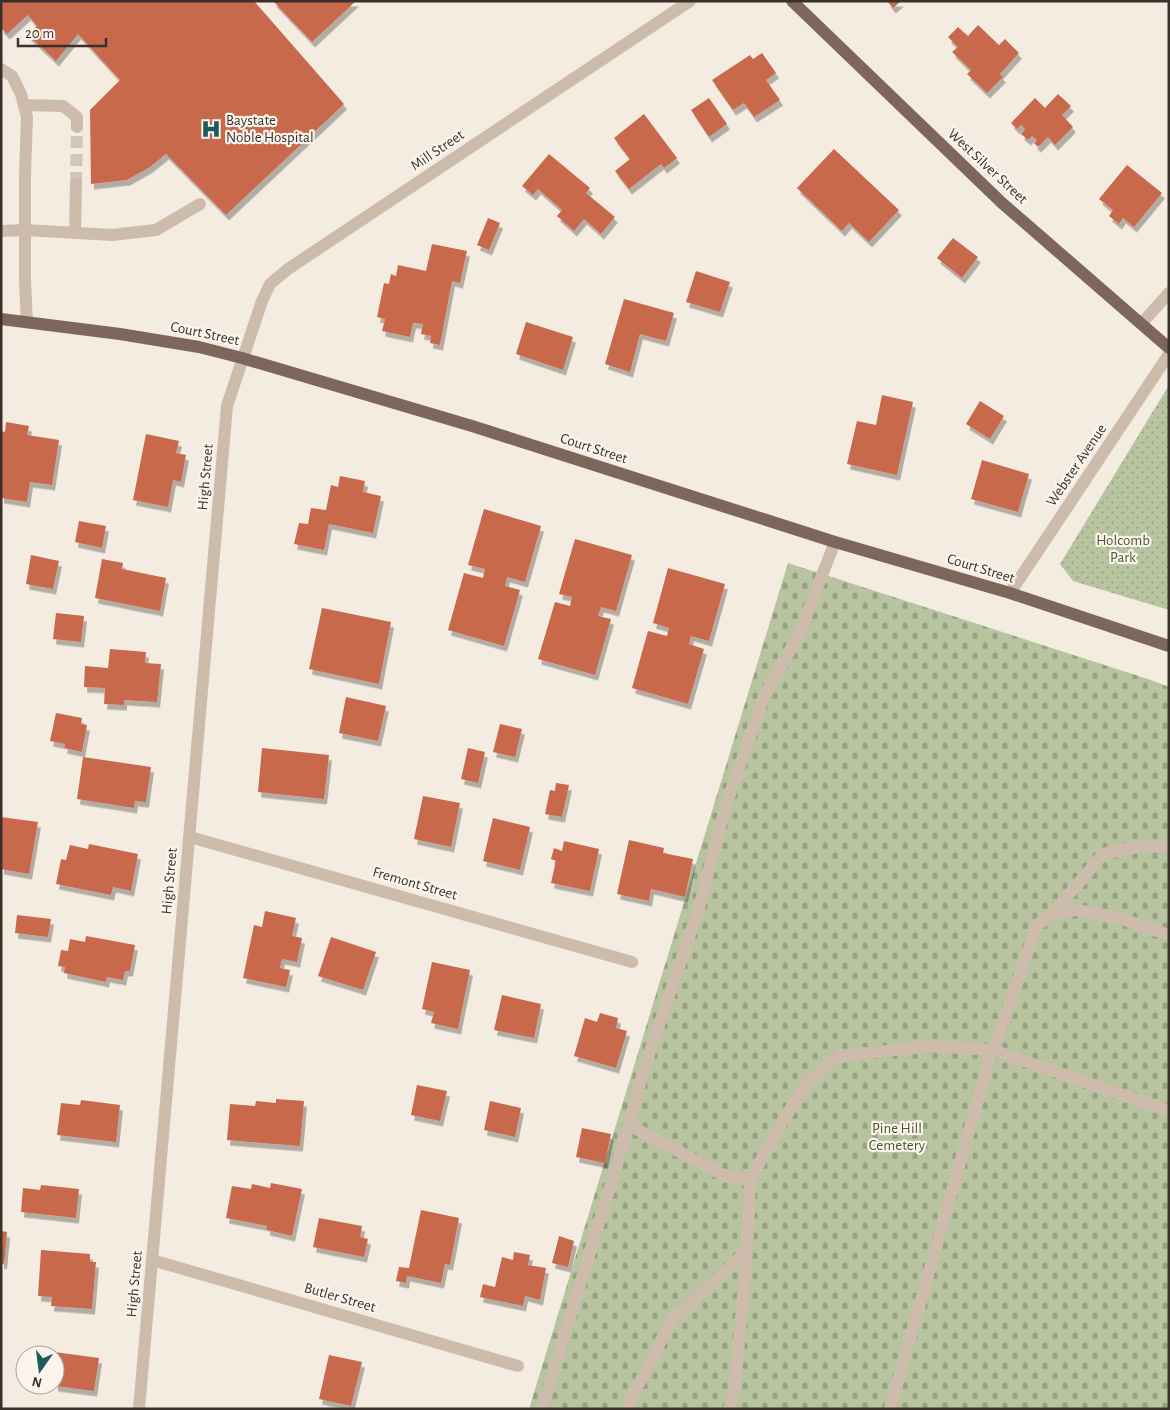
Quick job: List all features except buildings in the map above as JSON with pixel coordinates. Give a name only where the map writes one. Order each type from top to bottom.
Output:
[{"type":"main road","name":"West Silver Street","points":[[792,1],[1002,203],[1169,348]]},
{"type":"main road","name":"Court Street","points":[[1,319],[120,334],[198,347],[242,358],[472,426],[835,542],[1010,593],[1169,646]]},
{"type":"street","name":"Mill Street","points":[[242,358],[270,284],[288,269],[690,1]]},
{"type":"street","points":[[1,69],[12,76],[21,94],[27,118],[24,230],[28,322]]},
{"type":"street","points":[[24,105],[63,106],[78,116],[77,127]]},
{"type":"street","points":[[75,232],[76,184]]},
{"type":"street","points":[[1,231],[75,232],[112,236],[156,230],[200,204]]},
{"type":"street","points":[[1142,323],[1169,293]]},
{"type":"street","name":"Webster Avenue","points":[[1010,593],[1169,354]]},
{"type":"street","name":"High Street","points":[[139,1409],[227,406],[242,358]]},
{"type":"street","points":[[542,1409],[644,1072],[699,908],[725,808],[764,696],[799,634],[835,542]]},
{"type":"street","name":"Fremont Street","points":[[190,837],[632,962]]},
{"type":"street","points":[[1051,916],[1103,854],[1147,845],[1169,848]]},
{"type":"street","points":[[890,1409],[992,1050],[1008,1012],[1037,925],[1054,913],[1077,910],[1119,918],[1169,935]]},
{"type":"street","points":[[729,1409],[735,1386],[747,1251],[750,1180],[808,1081],[840,1056],[932,1046],[992,1050],[1169,1111]]},
{"type":"street","points":[[629,1125],[725,1176],[750,1180]]},
{"type":"street","points":[[626,1409],[671,1321],[747,1251]]},
{"type":"street","name":"Butler Street","points":[[152,1260],[518,1366]]},
{"type":"green space","name":"Holcomb Park","points":[[1169,385],[1169,610],[1073,581],[1060,564]]},
{"type":"green space","name":"Pine Hill Cemetery","points":[[788,563],[1169,687],[1169,1409],[529,1409]]},
{"type":"tunnel","points":[[76,184],[77,127]]},
{"type":"place","name":"Baystate Noble Hospital","points":[[211,129]]}]
